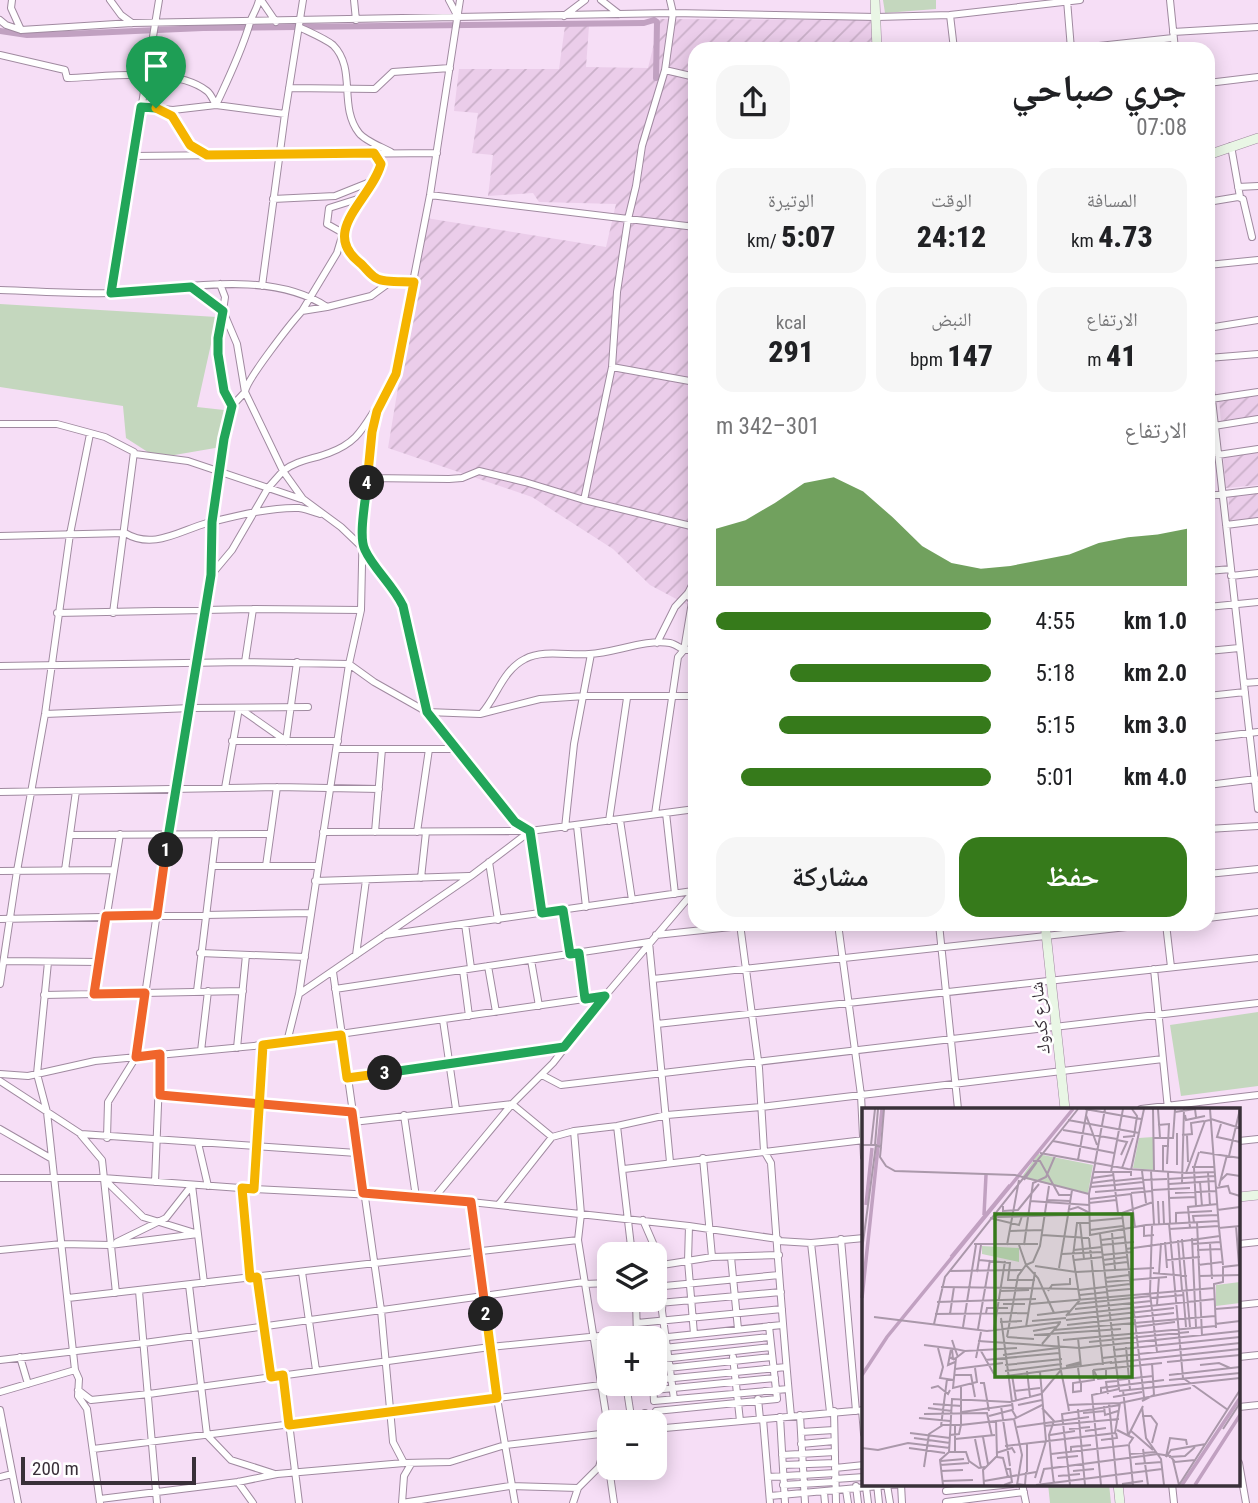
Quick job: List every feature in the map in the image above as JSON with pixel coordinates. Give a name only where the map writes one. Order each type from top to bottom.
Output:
[{"type":"street","points":[[12,0],[11,8],[21,30]]},
{"type":"street","points":[[110,0],[121,15],[132,23]]},
{"type":"street","points":[[111,293],[159,0]]},
{"type":"street","points":[[260,0],[276,22]]},
{"type":"street","points":[[216,105],[244,46],[249,22],[257,11],[260,0]]},
{"type":"street","points":[[262,286],[303,0]]},
{"type":"street","points":[[354,0],[356,20]]},
{"type":"street","points":[[449,0],[458,19]]},
{"type":"street","points":[[211,575],[232,550],[268,488],[283,471],[313,456],[347,445],[365,428],[396,374],[430,195],[460,0]]},
{"type":"street","points":[[563,16],[585,0]]},
{"type":"street","points":[[601,0],[621,15]]},
{"type":"street","points":[[584,500],[612,367],[617,292],[628,219],[642,146],[665,70],[673,13],[670,0]]},
{"type":"street","points":[[876,0],[877,42]]},
{"type":"street","points":[[0,20],[21,30],[132,23],[299,24],[356,20],[673,13],[877,17],[950,15],[1080,0]]},
{"type":"street","points":[[1170,0],[1174,42]]},
{"type":"street","points":[[1067,1],[1070,42]]},
{"type":"street","points":[[950,15],[953,42]]},
{"type":"street","points":[[299,24],[333,46],[347,70],[346,90],[352,121],[360,135],[393,153]]},
{"type":"street","points":[[1141,42],[1173,35],[1258,27]]},
{"type":"street","points":[[0,54],[65,70],[67,78],[147,75],[190,81],[209,92],[216,105]]},
{"type":"street","points":[[289,88],[375,89],[393,72],[450,68]]},
{"type":"street","points":[[665,70],[688,75]]},
{"type":"street","points":[[1215,82],[1258,77]]},
{"type":"street","points":[[141,107],[173,110],[216,105],[285,114]]},
{"type":"street","points":[[156,108],[172,116],[190,145],[207,155]]},
{"type":"street","points":[[1215,152],[1258,138]]},
{"type":"street","points":[[1231,146],[1240,197],[1244,201],[1252,237]]},
{"type":"street","points":[[107,1138],[108,1102],[136,1057],[175,789],[191,708],[211,575],[212,522],[232,406],[245,392],[245,386],[256,370],[302,311],[337,253],[344,229],[375,180],[381,164],[374,153]]},
{"type":"street","points":[[132,156],[437,153]]},
{"type":"street","points":[[273,199],[335,196],[375,180]]},
{"type":"street","points":[[1238,187],[1258,186]]},
{"type":"street","points":[[430,195],[688,226]]},
{"type":"street","points":[[343,233],[327,224],[329,208],[365,197]]},
{"type":"street","points":[[1215,201],[1240,197]]},
{"type":"street","points":[[343,233],[346,249],[352,258],[377,279],[414,282]]},
{"type":"street","points":[[1215,264],[1258,260]]},
{"type":"street","points":[[302,311],[371,296],[393,280]]},
{"type":"street","points":[[0,290],[111,293],[220,285],[262,286],[310,296],[327,307]]},
{"type":"street","points":[[220,285],[225,298],[218,354],[224,391],[232,406]]},
{"type":"street","points":[[191,287],[223,311],[237,344],[245,392],[283,471],[303,499],[341,527],[364,549],[396,591],[403,606],[427,712]]},
{"type":"street","points":[[1215,327],[1258,320]]},
{"type":"street","points":[[1215,357],[1258,354]]},
{"type":"street","points":[[612,367],[688,381]]},
{"type":"street","points":[[1215,401],[1258,391]]},
{"type":"street","points":[[287,1042],[299,994],[349,664],[361,610],[363,519],[372,432],[381,401]]},
{"type":"street","points":[[1215,426],[1258,419]]},
{"type":"street","points":[[0,424],[57,424],[105,438],[135,454],[188,461],[303,499]]},
{"type":"street","points":[[1215,432],[1258,809]]},
{"type":"street","points":[[0,984],[45,714],[70,534],[90,433]]},
{"type":"street","points":[[1218,455],[1258,449]]},
{"type":"street","points":[[113,613],[135,454]]},
{"type":"street","points":[[368,478],[449,479],[462,478],[479,471],[688,525]]},
{"type":"street","points":[[1215,495],[1258,490]]},
{"type":"street","points":[[0,536],[125,533],[137,540],[159,539],[212,522],[255,513],[301,508],[326,516]]},
{"type":"street","points":[[1226,525],[1258,521]]},
{"type":"street","points":[[1215,571],[1258,573]]},
{"type":"street","points":[[657,643],[675,607],[688,593]]},
{"type":"street","points":[[1215,606],[1258,602]]},
{"type":"street","points":[[57,614],[253,609],[361,610]]},
{"type":"street","points":[[246,662],[253,609]]},
{"type":"street","points":[[655,814],[678,657],[684,650],[688,626]]},
{"type":"street","points":[[480,714],[492,701],[500,684],[514,666],[527,657],[591,654],[657,643],[672,643],[688,650]]},
{"type":"street","points":[[1215,650],[1240,648]]},
{"type":"street","points":[[565,828],[574,744],[591,654]]},
{"type":"street","points":[[0,666],[196,662],[349,664],[374,682],[427,712],[515,822],[530,831]]},
{"type":"street","points":[[286,741],[297,663]]},
{"type":"street","points":[[1244,683],[1258,682]]},
{"type":"street","points":[[1215,695],[1245,692]]},
{"type":"street","points":[[427,712],[480,714],[540,699],[585,696],[688,696]]},
{"type":"street","points":[[609,821],[627,698]]},
{"type":"street","points":[[45,714],[191,708],[308,707]]},
{"type":"street","points":[[225,788],[239,708]]},
{"type":"street","points":[[239,708],[286,741]]},
{"type":"street","points":[[1215,736],[1258,732]]},
{"type":"street","points":[[232,741],[286,741],[382,749],[457,749]]},
{"type":"street","points":[[375,832],[382,749]]},
{"type":"street","points":[[421,878],[429,749]]},
{"type":"street","points":[[1215,784],[1256,779]]},
{"type":"street","points":[[0,792],[277,787],[379,789]]},
{"type":"street","points":[[266,866],[277,787]]},
{"type":"street","points":[[65,870],[76,790]]},
{"type":"street","points":[[323,832],[530,831],[688,810]]},
{"type":"street","points":[[666,813],[675,894]]},
{"type":"street","points":[[620,820],[632,900]]},
{"type":"street","points":[[577,826],[586,907]]},
{"type":"street","points":[[1215,829],[1258,826]]},
{"type":"street","points":[[299,994],[471,876],[530,831]]},
{"type":"street","points":[[530,831],[542,913]]},
{"type":"street","points":[[94,994],[120,834]]},
{"type":"street","points":[[197,991],[216,834]]},
{"type":"street","points":[[70,835],[270,834]]},
{"type":"street","points":[[489,862],[498,919]]},
{"type":"street","points":[[212,866],[317,866]]},
{"type":"street","points":[[1215,873],[1258,869]]},
{"type":"street","points":[[0,871],[114,870]]},
{"type":"street","points":[[315,881],[471,876]]},
{"type":"street","points":[[356,956],[366,880]]},
{"type":"street","points":[[385,935],[688,892]]},
{"type":"street","points":[[434,1198],[512,1104],[542,1075],[688,898]]},
{"type":"street","points":[[563,910],[570,954]]},
{"type":"street","points":[[1215,917],[1258,912]]},
{"type":"street","points":[[0,919],[310,913]]},
{"type":"street","points":[[465,924],[468,1016]]},
{"type":"street","points":[[656,935],[690,931]]},
{"type":"street","points":[[741,931],[757,1062],[764,1151],[771,1163],[791,1416]]},
{"type":"street","points":[[839,931],[862,1125]]},
{"type":"street","points":[[940,931],[958,1108]]},
{"type":"street","name":"شارع كدوك","points":[[1046,931],[1065,1108]]},
{"type":"street","points":[[653,979],[1096,931]]},
{"type":"street","points":[[1167,931],[1171,967]]},
{"type":"street","points":[[335,989],[649,942]]},
{"type":"street","points":[[649,942],[670,1162]]},
{"type":"street","points":[[200,953],[305,957]]},
{"type":"street","points":[[579,953],[585,999]]},
{"type":"street","points":[[237,1048],[246,955]]},
{"type":"street","points":[[657,1024],[1258,958]]},
{"type":"street","points":[[531,960],[539,1006]]},
{"type":"street","points":[[4,961],[99,962]]},
{"type":"street","points":[[48,962],[37,1074],[47,1112],[75,1370],[79,1379],[78,1396],[87,1409],[100,1501],[277,1474],[450,1462],[505,1446],[597,1434]]},
{"type":"street","points":[[488,966],[496,1012]]},
{"type":"street","points":[[1154,969],[1168,1108],[1258,1095]]},
{"type":"street","points":[[332,972],[382,1310],[384,1361],[393,1442],[408,1463]]},
{"type":"street","points":[[201,1051],[208,991]]},
{"type":"street","points":[[44,995],[243,991]]},
{"type":"street","points":[[0,1074],[37,1074],[95,1061],[287,1042],[605,996]]},
{"type":"street","points":[[542,1075],[561,1085],[1258,1003]]},
{"type":"street","points":[[443,1020],[456,1109]]},
{"type":"street","points":[[254,1189],[263,1045]]},
{"type":"street","points":[[347,1078],[564,1047]]},
{"type":"street","points":[[155,1182],[160,1054]]},
{"type":"street","points":[[499,1205],[552,1137],[574,1131],[617,1126],[667,1115],[761,1107],[1163,1059]]},
{"type":"street","points":[[0,1081],[80,1134],[102,1160],[116,1293]]},
{"type":"street","points":[[160,1095],[352,1112]]},
{"type":"street","points":[[353,1122],[512,1104],[552,1137]]},
{"type":"street","points":[[404,1115],[416,1196]]},
{"type":"street","points":[[617,1126],[631,1242]]},
{"type":"street","points":[[0,1129],[52,1158]]},
{"type":"street","points":[[574,1131],[581,1214],[578,1240],[597,1360]]},
{"type":"street","points":[[80,1134],[107,1138],[357,1153]]},
{"type":"street","points":[[1240,1141],[1258,1139]]},
{"type":"street","points":[[624,1169],[703,1157],[862,1140]]},
{"type":"street","points":[[198,1143],[208,1186]]},
{"type":"street","points":[[703,1157],[712,1257]]},
{"type":"street","points":[[0,1178],[103,1178],[254,1189],[416,1196],[710,1228],[778,1240],[811,1243],[862,1238]]},
{"type":"street","points":[[103,1178],[143,1217],[198,1234]]},
{"type":"street","points":[[110,1245],[166,1218],[192,1185]]},
{"type":"street","points":[[192,1185],[204,1283]]},
{"type":"street","points":[[242,1188],[253,1277],[264,1325],[271,1377]]},
{"type":"street","points":[[1240,1196],[1258,1195]]},
{"type":"street","points":[[471,1202],[514,1503]]},
{"type":"street","points":[[643,1220],[653,1242]]},
{"type":"street","points":[[689,1226],[688,1261],[693,1317],[688,1345],[696,1425]]},
{"type":"street","points":[[0,1250],[62,1244],[110,1245],[198,1234]]},
{"type":"street","points":[[68,1298],[578,1240]]},
{"type":"street","points":[[667,1428],[860,1410],[841,1240]]},
{"type":"street","points":[[1240,1244],[1258,1242]]},
{"type":"street","points":[[811,1243],[834,1430],[836,1503]]},
{"type":"street","points":[[667,1264],[712,1257],[779,1255]]},
{"type":"street","points":[[731,1257],[736,1312],[732,1341],[740,1421]]},
{"type":"street","points":[[302,1272],[316,1370]]},
{"type":"street","points":[[667,1286],[779,1275]]},
{"type":"street","points":[[0,1360],[597,1283]]},
{"type":"street","points":[[189,1285],[207,1435],[231,1460],[277,1474]]},
{"type":"street","points":[[139,1291],[157,1503]]},
{"type":"street","points":[[667,1303],[781,1292]]},
{"type":"street","points":[[1240,1305],[1258,1303]]},
{"type":"street","points":[[636,1323],[782,1309]]},
{"type":"street","points":[[636,1312],[636,1326]]},
{"type":"street","points":[[663,1312],[664,1326]]},
{"type":"street","points":[[667,1337],[782,1325]]},
{"type":"street","points":[[667,1410],[777,1399],[769,1326]]},
{"type":"street","points":[[751,1328],[770,1500],[794,1499],[804,1494],[873,1486]]},
{"type":"street","points":[[709,1332],[717,1423]]},
{"type":"street","points":[[78,1390],[91,1399],[149,1394],[490,1347],[597,1337]]},
{"type":"street","points":[[674,1399],[667,1368],[667,1347],[770,1337]]},
{"type":"street","points":[[668,1358],[771,1347]]},
{"type":"street","points":[[1240,1357],[1258,1355]]},
{"type":"street","points":[[20,1357],[28,1384]]},
{"type":"street","points":[[667,1368],[772,1357]]},
{"type":"street","points":[[667,1379],[786,1367]]},
{"type":"street","points":[[0,1392],[75,1370]]},
{"type":"street","points":[[283,1375],[299,1503]]},
{"type":"street","points":[[667,1387],[775,1378]]},
{"type":"street","points":[[93,1449],[597,1385]]},
{"type":"street","points":[[654,1396],[654,1401],[788,1389]]},
{"type":"street","points":[[1240,1407],[1258,1405]]},
{"type":"street","points":[[0,1410],[18,1503]]},
{"type":"street","points":[[800,1415],[805,1503]]},
{"type":"street","points":[[780,1417],[784,1499]]},
{"type":"street","points":[[801,1432],[834,1430]]},
{"type":"street","points":[[802,1444],[834,1441]]},
{"type":"street","points":[[782,1455],[835,1452]]},
{"type":"street","points":[[408,1463],[402,1503],[510,1486],[578,1488]]},
{"type":"street","points":[[783,1465],[802,1464],[862,1477]]},
{"type":"street","points":[[783,1485],[814,1483],[835,1473],[862,1466]]},
{"type":"street","points":[[573,1503],[578,1488],[597,1468]]},
{"type":"street","points":[[1240,1469],[1246,1503]]},
{"type":"street","points":[[768,1477],[835,1473]]},
{"type":"street","points":[[0,1477],[12,1474]]},
{"type":"street","points":[[856,1478],[858,1503]]},
{"type":"street","points":[[611,1480],[614,1503]]},
{"type":"street","points":[[238,1482],[253,1503]]},
{"type":"street","points":[[814,1483],[816,1503]]},
{"type":"street","points":[[887,1486],[892,1503],[902,1503]]},
{"type":"street","points":[[1006,1503],[1007,1486]]},
{"type":"street","points":[[1022,1486],[1026,1503]]},
{"type":"street","points":[[972,1500],[971,1487],[945,1488],[946,1503],[972,1500],[1024,1492]]},
{"type":"street","points":[[866,1488],[868,1503]]},
{"type":"street","points":[[846,1490],[848,1503]]},
{"type":"street","points":[[824,1492],[825,1503]]},
{"type":"shaded area","points":[[660,19],[873,20],[873,42],[688,42],[688,605],[650,585],[613,549],[532,497],[388,448],[426,218],[606,247],[616,204],[539,202],[533,193],[488,196],[493,155],[472,153],[478,113],[454,111],[459,69],[559,69],[565,26],[589,26],[586,67],[648,68]]},
{"type":"shaded area","points":[[1258,393],[1258,417],[1221,423],[1219,399]]},
{"type":"shaded area","points":[[1258,451],[1258,485],[1226,488],[1223,456]]},
{"type":"shaded area","points":[[1258,493],[1258,518],[1228,522],[1229,496]]},
{"type":"green space","points":[[883,0],[936,0],[936,9],[885,13]]},
{"type":"green space","points":[[0,304],[217,317],[197,407],[224,410],[221,447],[157,458],[126,438],[123,406],[0,387]]},
{"type":"green space","points":[[1258,1012],[1258,1086],[1181,1096],[1170,1025]]},
{"type":"green space","points":[[1048,1486],[1109,1486],[1111,1503],[1050,1503]]},
{"type":"waterway","points":[[0,31],[27,35],[203,28],[644,23],[654,20],[657,22],[656,78]]},
{"type":"route","points":[[156,108],[141,107],[111,293],[191,287],[223,311],[218,354],[224,391],[232,406],[224,439],[212,522],[211,575],[157,915],[106,916],[94,994],[145,993],[136,1057],[160,1054],[160,1095],[260,1103],[352,1112],[363,1193],[471,1202],[497,1398],[289,1425],[283,1375],[271,1377],[257,1277],[250,1278],[242,1188],[254,1189],[260,1103],[263,1045],[341,1035],[347,1078],[449,1065],[564,1047],[605,996],[585,999],[579,953],[570,954],[563,910],[542,913],[530,831],[515,822],[427,712],[403,606],[396,591],[364,549],[363,519],[372,432],[381,401],[396,374],[414,282],[377,279],[352,258],[343,239],[344,229],[375,180],[381,164],[374,153],[207,155],[190,145],[172,116],[156,108]]}]
